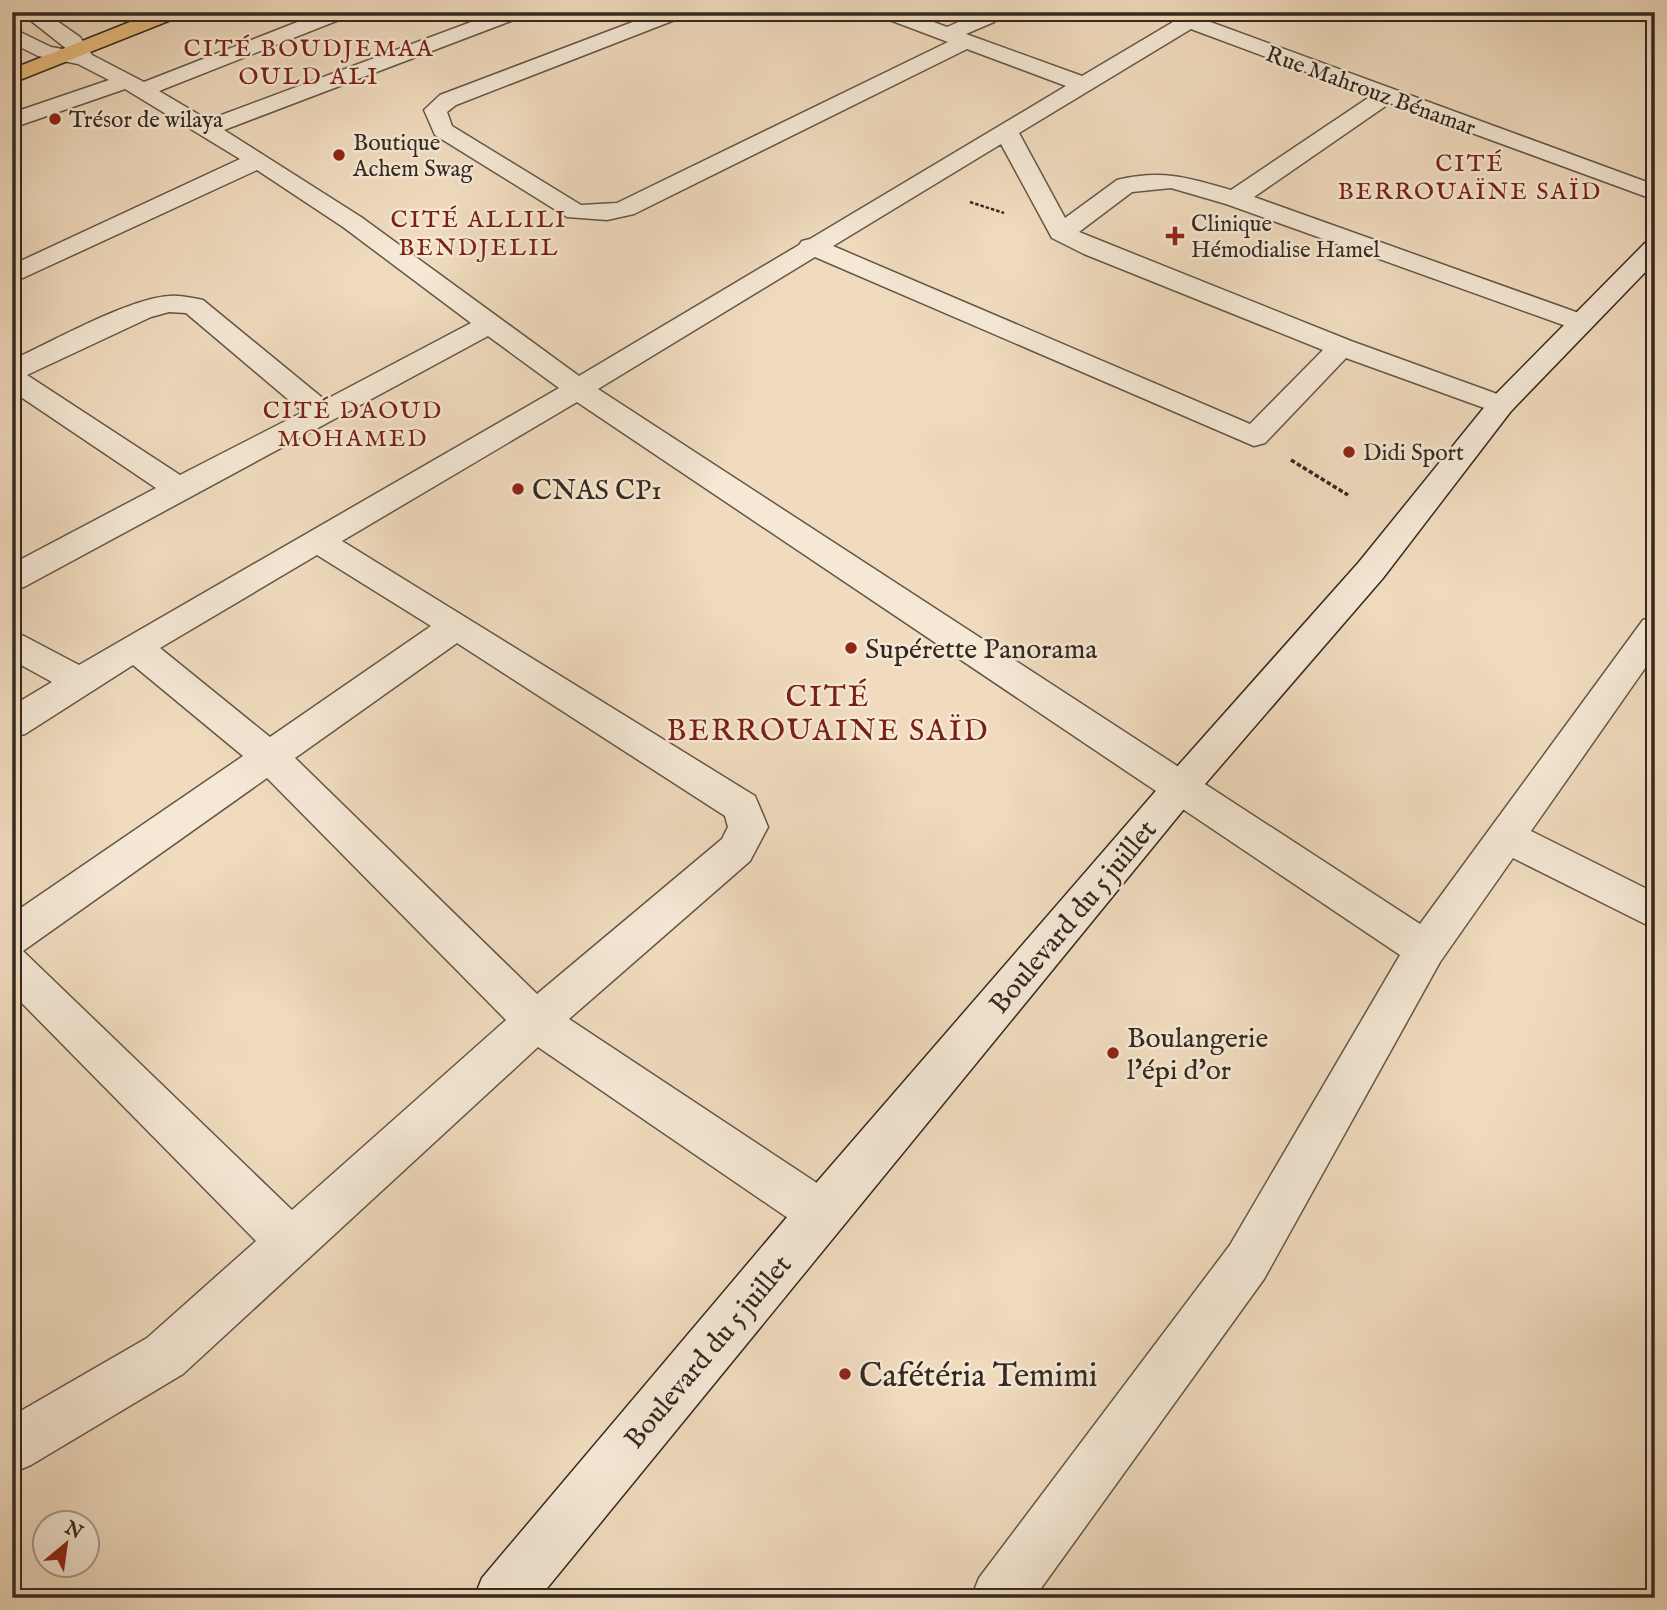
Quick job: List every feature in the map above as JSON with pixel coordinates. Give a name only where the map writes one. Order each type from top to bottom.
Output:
[{"type":"main road","points":[[12,77],[76,54],[174,12]]},
{"type":"main road","points":[[22,50],[85,25]]},
{"type":"street","points":[[12,121],[135,85],[342,12]]},
{"type":"street","points":[[205,130],[517,12]]},
{"type":"street","points":[[678,12],[448,100],[435,110],[436,117],[443,130],[576,212],[607,213],[625,209],[956,38],[993,12]]},
{"type":"street","points":[[886,12],[1082,84]]},
{"type":"street","points":[[12,22],[32,14],[63,34],[76,54]]},
{"type":"street","points":[[12,724],[135,647],[578,389],[811,246],[1006,131],[1186,16]]},
{"type":"street","name":"Rue Mahrouz Bénamar","points":[[1186,16],[1387,95],[1655,193]]},
{"type":"street","points":[[12,34],[22,50],[76,54],[135,85],[258,160],[352,222],[578,389],[1425,950]]},
{"type":"street","points":[[1235,199],[1387,95]]},
{"type":"street","points":[[1006,131],[1061,233],[1093,249],[1341,347],[1501,405]]},
{"type":"street","points":[[12,275],[258,160]]},
{"type":"street","points":[[1061,233],[1126,185],[1172,181],[1235,199],[1580,323]]},
{"type":"street","points":[[811,246],[1254,437],[1341,347]]},
{"type":"street","name":"Boulevard du 5 juillet","points":[[502,1598],[821,1213],[1180,788],[1371,570],[1501,405],[1655,247]]},
{"type":"street","points":[[12,371],[141,310],[169,304],[193,306],[323,414]]},
{"type":"street","points":[[12,579],[491,323]]},
{"type":"street","points":[[12,378],[180,489]]},
{"type":"street","points":[[12,1446],[165,1356],[536,1021],[736,850],[748,827],[741,807],[318,541]]},
{"type":"street","points":[[12,937],[456,626]]},
{"type":"street","points":[[999,1598],[1247,1262],[1425,950],[1655,628]]},
{"type":"street","points":[[12,645],[79,681]]},
{"type":"street","points":[[135,647],[271,758],[536,1021],[821,1213]]},
{"type":"street","points":[[1505,836],[1655,912]]},
{"type":"street","points":[[12,965],[290,1241]]},
{"type":"path","points":[[1254,437],[1348,495]]},
{"type":"place","name":"Trésor de wilaya","points":[[55,119]]},
{"type":"place","name":"Boutique Achem Swag","points":[[339,155]]},
{"type":"place","name":"Clinique Hémodialise Hamel","points":[[1175,236]]},
{"type":"place","name":"Didi Sport","points":[[1349,452]]},
{"type":"place","name":"CNAS CP1","points":[[518,489]]},
{"type":"place","name":"Supérette Panorama","points":[[851,648]]},
{"type":"place","name":"Boulangerie l'épi d'or","points":[[1113,1053]]},
{"type":"place","name":"Cafétéria Temimi","points":[[845,1374]]},
{"type":"district","name":"CITÉ BOUDJEMAA OULD ALI","points":[[309,62]]},
{"type":"district","name":"CITÉ BERROUAÏNE SAÏD","points":[[1470,177]]},
{"type":"district","name":"CITÉ ALLILI BENDJELIL","points":[[479,233]]},
{"type":"district","name":"CITÉ DAOUD MOHAMED","points":[[353,424]]},
{"type":"district","name":"CITÉ BERROUAINE SAÏD","points":[[828,713]]}]
